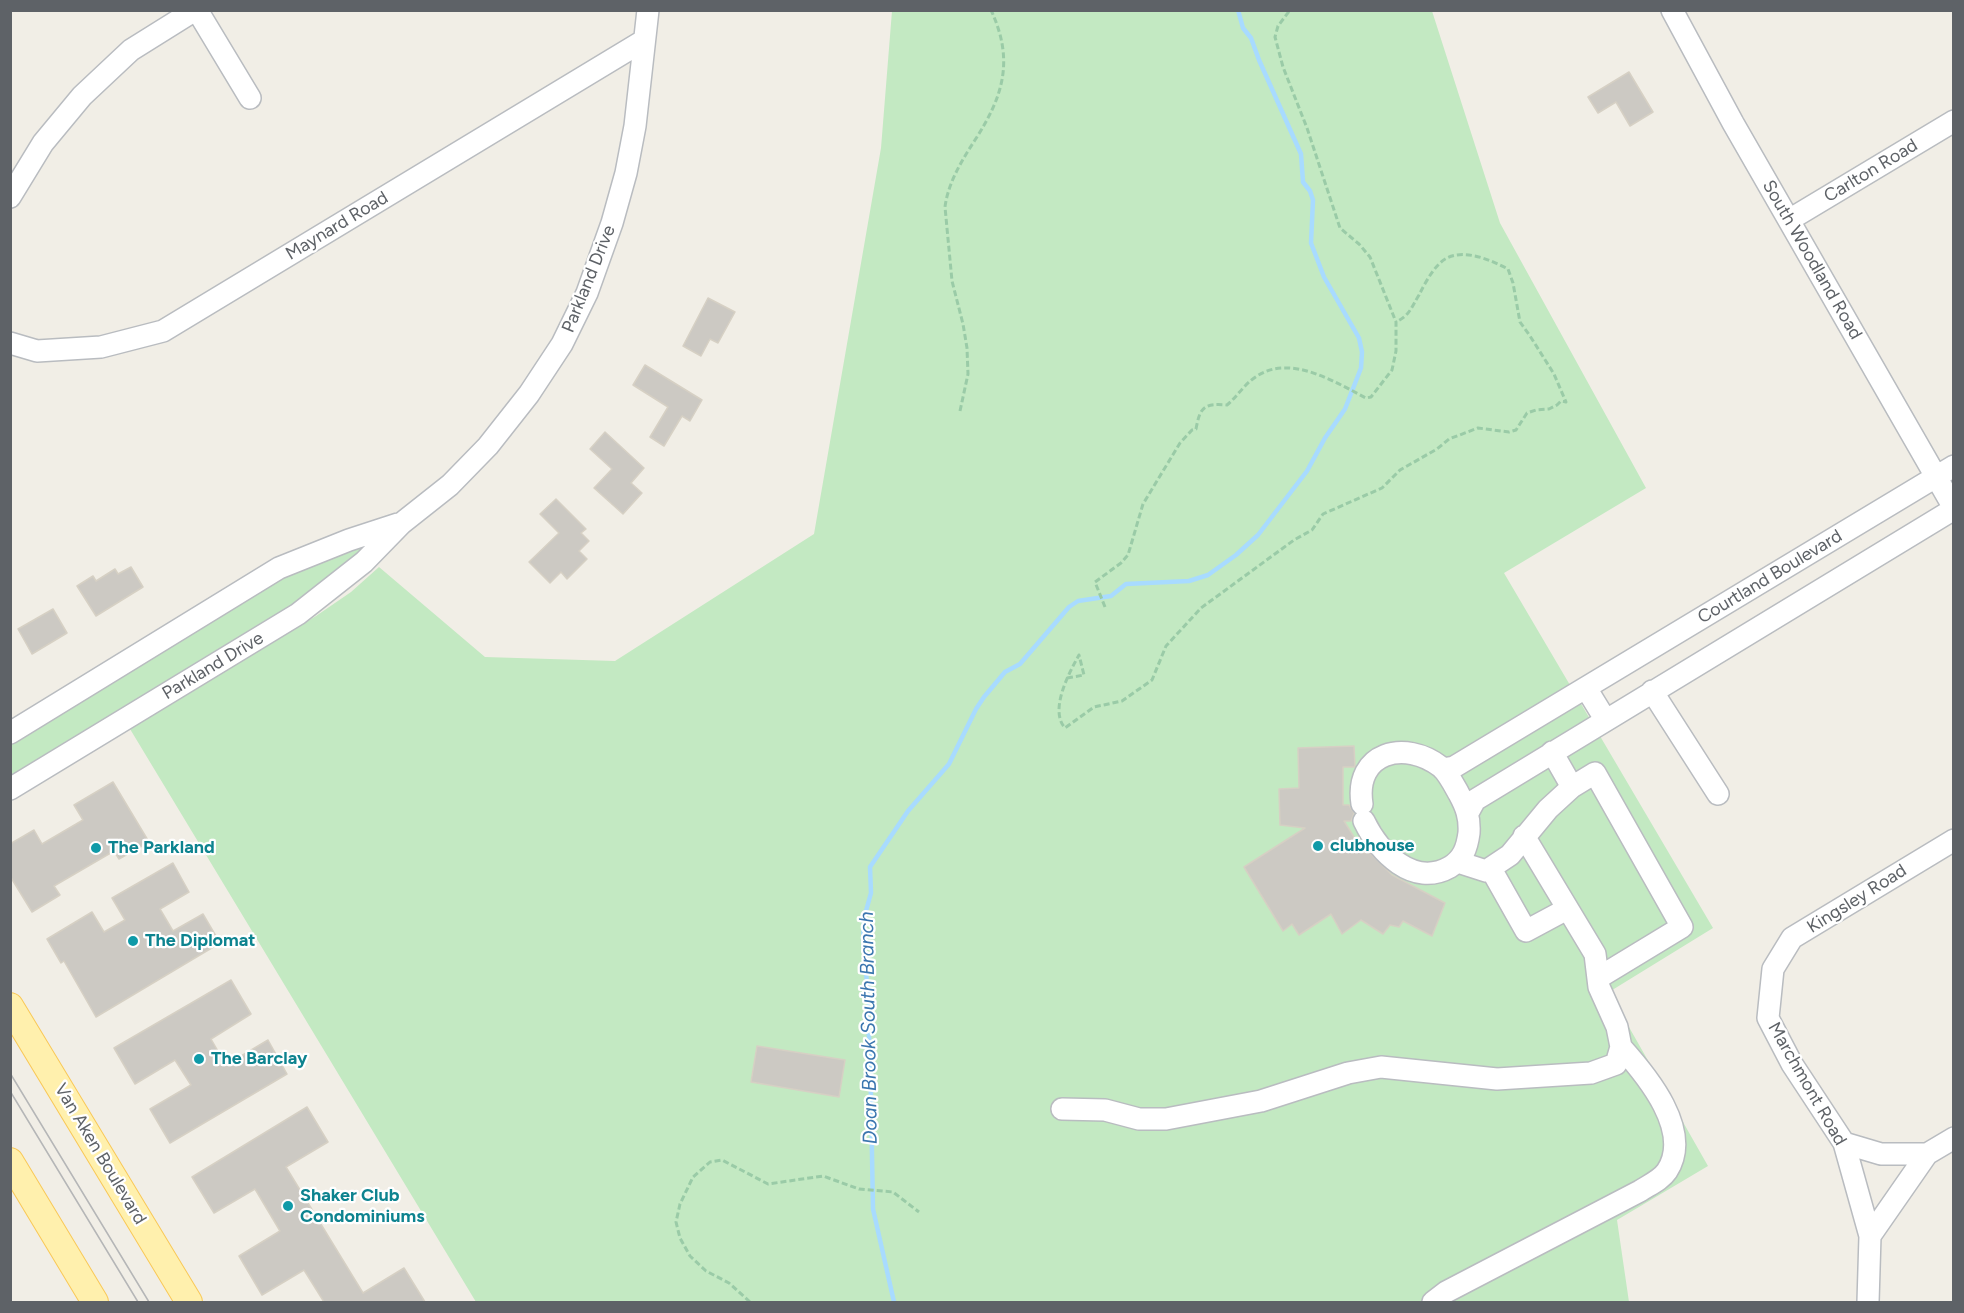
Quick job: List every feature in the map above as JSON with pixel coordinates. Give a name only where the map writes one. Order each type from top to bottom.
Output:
[{"type":"main road","name":"Van Aken Boulevard","points":[[10,1006],[189,1302]]},
{"type":"main road","points":[[10,1161],[95,1302]]},
{"type":"street","points":[[10,197],[43,143],[82,96],[131,50],[196,10],[250,98]]},
{"type":"street","name":"Parkland Drive","points":[[10,789],[298,614],[364,562],[402,523],[450,485],[488,446],[529,394],[562,344],[587,294],[612,223],[626,173],[635,126],[648,10]]},
{"type":"street","name":"South Woodland Road","points":[[1672,10],[1733,123],[1790,220],[1945,472],[1953,508]]},
{"type":"street","name":"Maynard Road","points":[[10,343],[37,351],[100,347],[163,331],[643,41]]},
{"type":"street","name":"Carlton Road","points":[[1790,220],[1953,121]]},
{"type":"street","name":"Courtland Boulevard","points":[[1443,769],[1454,767],[1945,472]]},
{"type":"street","name":"Courtland Boulevard","points":[[1468,811],[1475,800],[1953,508]]},
{"type":"street","name":"Parkland Drive","points":[[10,733],[279,568],[349,540],[402,523]]},
{"type":"street","points":[[1586,688],[1605,719]]},
{"type":"street","points":[[1652,691],[1718,794]]},
{"type":"street","points":[[1410,752],[1427,758],[1443,769],[1468,811],[1469,830],[1466,849],[1458,862],[1433,874],[1418,873],[1391,858],[1376,840],[1363,812],[1360,793],[1362,781],[1367,769],[1379,758],[1391,753],[1410,752]]},
{"type":"street","points":[[1552,752],[1572,787]]},
{"type":"street","points":[[1458,862],[1486,872],[1510,855],[1548,809],[1572,787],[1595,773],[1682,927],[1598,978]]},
{"type":"street","points":[[1433,1302],[1446,1292],[1658,1180],[1666,1173],[1673,1159],[1674,1138],[1670,1118],[1655,1089],[1621,1047],[1617,1027],[1599,987],[1595,954],[1524,836]]},
{"type":"street","name":"Kingsley Road","points":[[1773,969],[1792,938],[1953,840]]},
{"type":"street","points":[[1491,868],[1526,931],[1567,909]]},
{"type":"street","name":"Marchmont Road","points":[[1773,969],[1768,1018],[1792,1064],[1844,1143],[1870,1236],[1868,1302]]},
{"type":"street","points":[[1062,1109],[1105,1110],[1139,1119],[1166,1119],[1261,1101],[1348,1073],[1382,1067],[1497,1079],[1591,1073],[1616,1064],[1621,1047]]},
{"type":"street","points":[[1870,1236],[1927,1154],[1953,1138]]},
{"type":"street","points":[[1844,1143],[1881,1154],[1927,1154]]},
{"type":"path","points":[[960,411],[968,374],[967,348],[952,281],[945,207],[946,198],[957,170],[996,100],[1004,72],[1005,57],[1002,42],[991,10]]},
{"type":"path","points":[[1105,607],[1095,582],[1128,555],[1143,504],[1180,444],[1191,430],[1196,429],[1201,410],[1209,404],[1227,405],[1244,386],[1257,376],[1279,369],[1294,368],[1306,371],[1371,398],[1392,370],[1396,351],[1396,322],[1370,257],[1359,243],[1340,228],[1307,128],[1283,68],[1275,37],[1278,26],[1290,10]]},
{"type":"path","points":[[1067,678],[1084,675],[1079,655],[1067,678],[1059,710],[1062,726],[1065,728],[1094,707],[1122,701],[1140,690],[1156,674],[1166,646],[1201,608],[1294,540],[1312,530],[1323,514],[1382,488],[1400,470],[1437,449],[1449,439],[1478,428],[1509,432],[1516,430],[1527,413],[1549,409],[1561,401],[1566,402],[1554,374],[1520,322],[1508,269],[1492,261],[1457,255],[1445,259],[1437,265],[1407,317],[1396,322]]},
{"type":"path","points":[[750,1302],[729,1283],[706,1271],[690,1256],[680,1238],[676,1222],[680,1204],[693,1177],[710,1162],[722,1160],[768,1184],[823,1176],[859,1189],[893,1192],[919,1212]]},
{"type":"green space","points":[[892,11],[1432,11],[1500,223],[1646,488],[1504,573],[1713,928],[1609,992],[1708,1166],[1617,1220],[1629,1302],[476,1302],[130,729],[316,616],[351,592],[379,567],[485,657],[615,661],[814,534],[881,148]]},
{"type":"green space","points":[[402,523],[364,562],[11,789],[11,733],[279,568]]},
{"type":"building","points":[[1629,72],[1653,112],[1630,126],[1616,102],[1598,113],[1588,97]]},
{"type":"building","points":[[708,298],[735,312],[718,343],[710,339],[701,356],[683,346]]},
{"type":"building","points":[[645,365],[702,400],[690,421],[682,416],[664,446],[650,437],[668,407],[633,385]]},
{"type":"building","points":[[605,432],[644,468],[631,483],[642,493],[623,514],[594,488],[612,469],[590,449]]},
{"type":"building","points":[[556,499],[586,529],[581,533],[589,541],[579,551],[587,559],[567,579],[561,572],[550,583],[529,562],[559,533],[540,514]]},
{"type":"building","points":[[131,567],[143,587],[96,616],[77,586],[93,576],[96,581],[115,569],[118,574]]},
{"type":"building","points":[[53,609],[67,633],[32,654],[18,629]]},
{"type":"building","name":"clubhouse","points":[[1354,746],[1355,767],[1343,767],[1343,805],[1349,805],[1354,813],[1351,821],[1344,821],[1364,853],[1369,852],[1392,875],[1445,903],[1432,936],[1403,921],[1399,927],[1390,925],[1383,934],[1361,920],[1342,934],[1331,914],[1299,935],[1292,924],[1283,931],[1244,867],[1305,828],[1280,825],[1279,789],[1299,788],[1298,748]]},
{"type":"building","name":"The Parkland","points":[[113,782],[149,842],[119,859],[114,851],[54,886],[60,895],[32,912],[10,876],[10,844],[34,830],[42,844],[83,820],[74,805]]},
{"type":"building","name":"The Diplomat","points":[[173,863],[189,892],[160,909],[173,931],[203,914],[220,943],[96,1017],[64,961],[61,963],[47,939],[92,912],[104,932],[125,920],[112,898]]},
{"type":"building","name":"The Barclay","points":[[231,980],[251,1014],[211,1039],[226,1065],[268,1040],[287,1074],[170,1143],[150,1109],[191,1085],[175,1060],[135,1084],[114,1048]]},
{"type":"building","points":[[757,1046],[845,1060],[839,1097],[751,1082]]},
{"type":"building","name":"Shaker Club Condominiums","points":[[307,1107],[328,1142],[286,1167],[363,1293],[404,1268],[425,1302],[324,1302],[304,1270],[262,1295],[239,1256],[280,1231],[255,1189],[214,1213],[192,1177]]},
{"type":"waterway","name":"Doan Brook South Branch","points":[[894,1302],[873,1209],[870,1046],[867,1018],[871,994],[867,983],[863,941],[864,918],[871,893],[870,867],[908,811],[949,764],[984,697],[1005,672],[1020,664],[1069,607],[1078,601],[1111,596],[1126,584],[1189,581],[1208,575],[1236,555],[1258,535],[1307,471],[1325,438],[1345,409],[1361,368],[1362,352],[1359,338],[1324,277],[1311,243],[1313,200],[1303,182],[1301,154],[1251,38],[1243,28],[1238,10]]},
{"type":"tram line","points":[[10,1073],[149,1302]]},
{"type":"tram line","points":[[10,1091],[138,1302]]},
{"type":"place","name":"clubhouse","points":[[1318,846]]},
{"type":"place","name":"The Parkland","points":[[96,848]]},
{"type":"place","name":"The Diplomat","points":[[133,941]]},
{"type":"place","name":"The Barclay","points":[[199,1059]]},
{"type":"place","name":"Shaker Club Condominiums","points":[[288,1206]]}]
